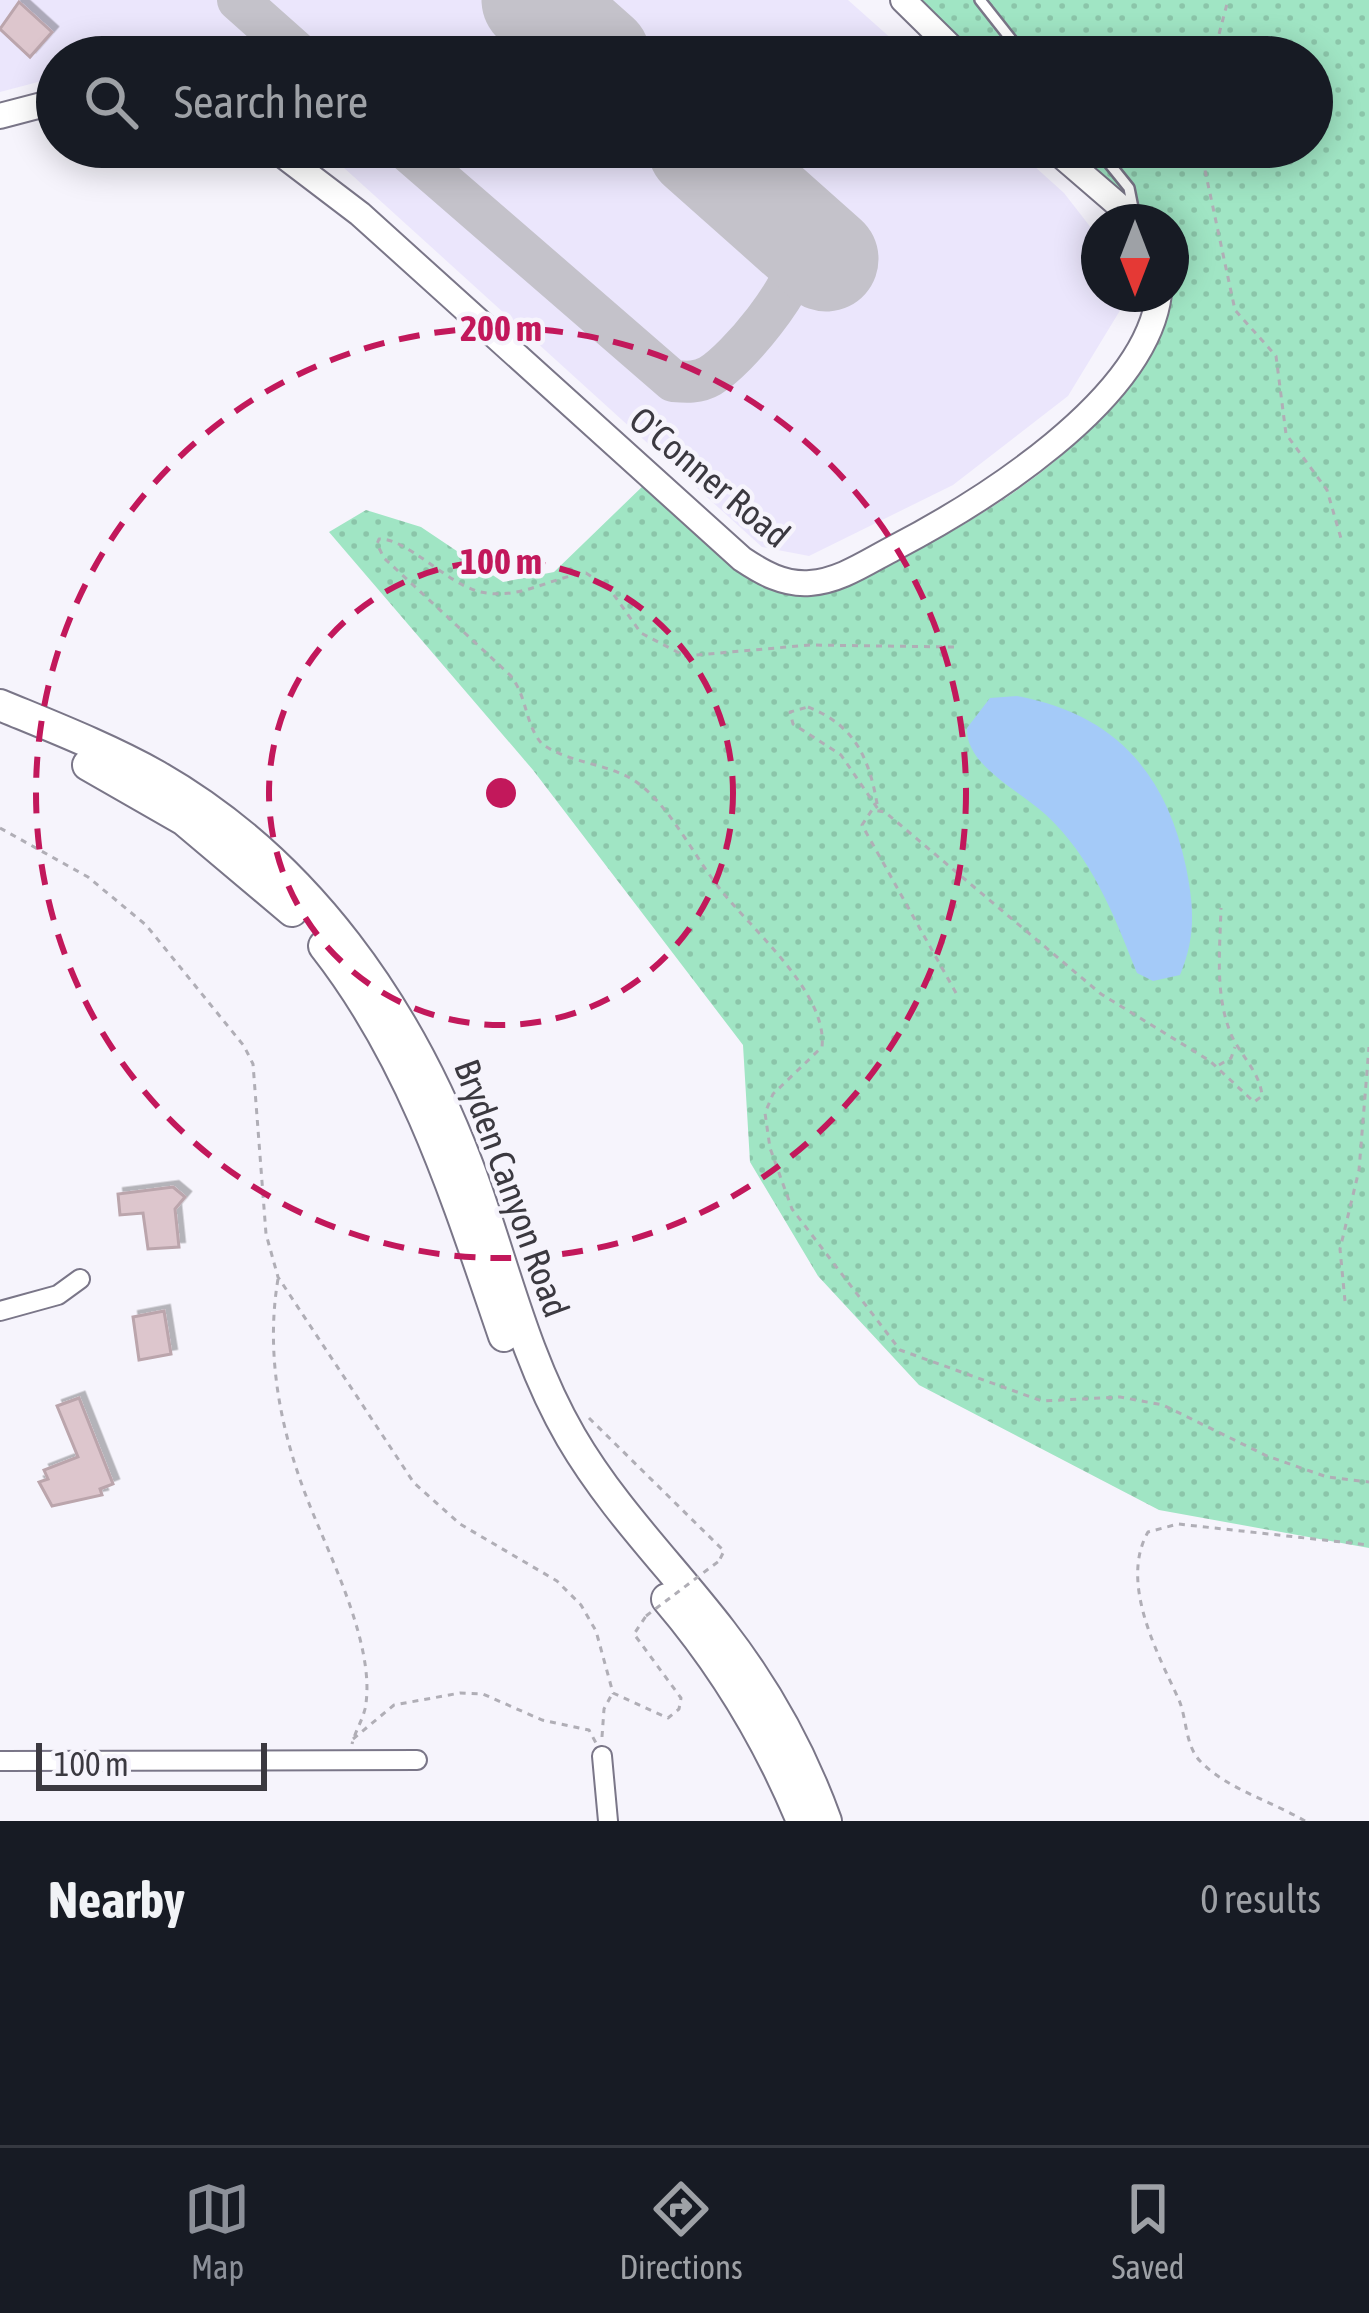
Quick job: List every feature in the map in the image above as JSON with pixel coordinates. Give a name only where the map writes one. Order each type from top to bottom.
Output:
[{"type":"main road","name":"Bryden Canyon Road","points":[[0,705],[118,756],[197,802],[269,859],[353,951],[439,1094],[530,1349],[568,1432],[634,1529],[753,1675],[796,1750],[826,1821]]},
{"type":"main road","name":"Bryden Canyon Road","points":[[0,727],[114,776],[184,820],[257,877],[338,964],[400,1063],[429,1124],[515,1366],[549,1439],[616,1540],[734,1686],[776,1759],[802,1821]]},
{"type":"street","points":[[903,0],[940,36]]},
{"type":"street","points":[[0,116],[36,107]]},
{"type":"street","name":"O'Conner Road","points":[[300,168],[360,214],[742,559],[773,578],[797,584],[847,573],[1012,481],[1098,402],[1153,312]]},
{"type":"street","points":[[1075,168],[1117,204]]},
{"type":"street","points":[[0,1311],[58,1295],[80,1280]]},
{"type":"street","points":[[0,1761],[351,1750],[417,1760]]},
{"type":"street","points":[[602,1756],[608,1821]]},
{"type":"lane","points":[[980,0],[1008,36]]},
{"type":"lane","points":[[1113,168],[1129,188],[1133,204]]},
{"type":"path","points":[[1219,36],[1228,0]]},
{"type":"path","points":[[1205,168],[1235,310],[1276,356],[1286,434],[1334,504],[1342,542]]},
{"type":"path","points":[[954,647],[811,645],[686,656],[641,633],[609,588],[586,573],[522,592],[478,592],[435,571],[394,541],[380,539],[377,544],[384,558],[460,625],[524,692],[530,724],[542,744],[616,771],[649,792],[722,892],[761,929],[813,1008],[822,1046],[773,1094],[765,1113],[770,1148],[792,1209],[900,1350],[1042,1401],[1120,1397],[1163,1405],[1267,1456],[1327,1477],[1369,1482]]},
{"type":"path","points":[[878,809],[870,773],[854,736],[822,712],[794,708],[793,724],[841,755],[878,809],[1101,994],[1217,1065],[1245,1099],[1258,1101],[1260,1083],[1235,1044],[1220,996],[1221,908]]},
{"type":"path","points":[[878,809],[865,813],[862,825],[956,993]]},
{"type":"path","points":[[0,828],[88,877],[146,925],[244,1046],[253,1064],[266,1234],[278,1277],[278,1402],[310,1508],[349,1598],[365,1688],[364,1709],[351,1750]]},
{"type":"path","points":[[1217,1065],[1231,1058],[1235,1044]]},
{"type":"path","points":[[1345,1300],[1340,1249],[1359,1170],[1369,1047]]},
{"type":"path","points":[[278,1277],[414,1483],[460,1524],[557,1581],[581,1606],[596,1631],[613,1693],[604,1709],[602,1756]]},
{"type":"path","points":[[1305,1821],[1230,1783],[1194,1754],[1180,1702],[1161,1671],[1150,1633],[1140,1587],[1141,1545],[1148,1532],[1178,1524],[1369,1545]]},
{"type":"path","points":[[613,1693],[668,1718],[680,1708],[681,1698],[634,1634],[646,1616],[719,1561]]},
{"type":"path","points":[[351,1750],[394,1705],[483,1694],[542,1720],[589,1730],[602,1756]]},
{"type":"shaded area","points":[[0,0],[848,0],[888,36],[36,36],[36,83],[0,92]]},
{"type":"shaded area","points":[[344,168],[1036,168],[1081,215],[1081,312],[1119,312],[1068,396],[953,485],[809,556],[762,547]]},
{"type":"green space","points":[[921,0],[1369,0],[1369,1548],[1159,1510],[919,1385],[818,1276],[750,1162],[743,1045],[533,770],[329,532],[366,510],[421,527],[503,582],[554,572],[646,483],[696,535],[754,582],[797,596],[850,586],[980,514],[1056,460],[1121,394],[1168,312],[1189,312],[1189,204],[1135,204],[1094,168],[1333,168],[1333,36],[958,36]]},
{"type":"water","points":[[1017,696],[1082,717],[1108,733],[1149,776],[1165,803],[1177,833],[1192,909],[1191,935],[1180,975],[1153,981],[1137,973],[1110,909],[1076,849],[1045,814],[975,754],[967,728],[990,698]]},
{"type":"building","points":[[19,2],[52,32],[36,36],[36,50],[30,57],[0,29]]},
{"type":"building","points":[[173,1187],[185,1197],[175,1209],[179,1247],[148,1249],[143,1213],[120,1215],[118,1194]]},
{"type":"building","points":[[164,1311],[171,1354],[139,1360],[133,1317]]},
{"type":"building","points":[[79,1398],[113,1484],[100,1489],[102,1495],[52,1506],[39,1482],[48,1479],[44,1470],[78,1457],[57,1406]]},
{"type":"taxiway","points":[[238,0],[278,36]]},
{"type":"taxiway","points":[[427,168],[673,381],[701,380],[722,367],[789,285],[799,255],[779,217]]},
{"type":"runway","points":[[534,0],[574,36]]},
{"type":"runway","points":[[724,168],[826,259]]}]
